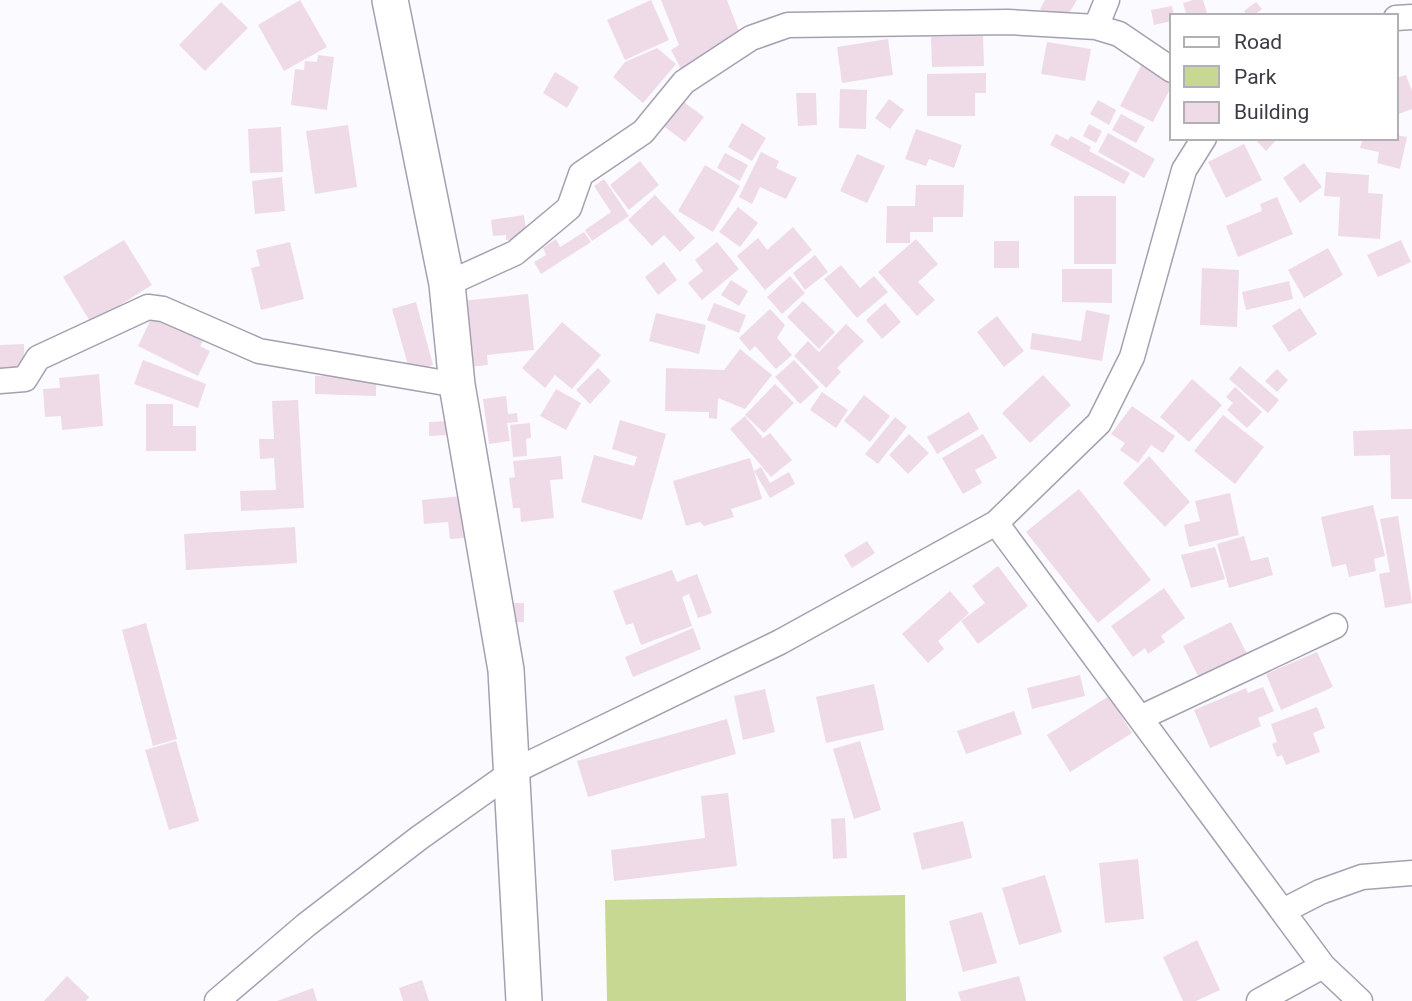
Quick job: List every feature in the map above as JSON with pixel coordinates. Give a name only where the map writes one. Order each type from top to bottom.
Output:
[{"type":"street","points":[[390,0],[447,284],[457,385],[506,670],[524,1001]]},
{"type":"street","points":[[1096,27],[1107,0]]},
{"type":"street","points":[[447,284],[515,253],[569,208],[581,174],[643,132],[684,82],[751,38],[788,25],[1008,22],[1096,27],[1119,34],[1170,70]]},
{"type":"street","points":[[217,1001],[306,925],[419,838],[512,772],[780,642],[996,523],[1099,423],[1132,357],[1184,170],[1203,140]]},
{"type":"street","points":[[0,381],[24,379],[38,358],[148,307],[163,309],[259,351],[457,385]]},
{"type":"street","points":[[996,523],[1323,966],[1360,1001]]},
{"type":"street","points":[[1140,718],[1335,626]]},
{"type":"street","points":[[1283,911],[1320,891],[1362,877],[1412,873]]},
{"type":"street","points":[[1259,1001],[1323,966]]},
{"type":"green space","points":[[905,895],[906,1001],[607,1001],[605,900]]},
{"type":"building","points":[[300,0],[327,47],[284,71],[258,25]]},
{"type":"building","points":[[651,0],[669,40],[625,60],[607,20]]},
{"type":"building","points":[[661,0],[727,0],[740,34],[681,69],[671,50],[679,45]]},
{"type":"building","points":[[1045,0],[1077,0],[1063,23],[1040,9]]},
{"type":"building","points":[[1203,0],[1207,14],[1186,14],[1183,3]]},
{"type":"building","points":[[221,2],[248,28],[205,71],[179,45]]},
{"type":"building","points":[[1256,2],[1262,9],[1256,14],[1246,14],[1244,11]]},
{"type":"building","points":[[1172,6],[1174,14],[1170,14],[1170,21],[1154,25],[1151,10]]},
{"type":"building","points":[[983,36],[984,66],[932,67],[931,37]]},
{"type":"building","points":[[888,39],[893,75],[842,83],[837,47]]},
{"type":"building","points":[[1047,42],[1091,49],[1085,81],[1041,74]]},
{"type":"building","points":[[657,48],[676,64],[643,103],[613,77],[625,62]]},
{"type":"building","points":[[318,55],[334,57],[327,110],[291,105],[295,69],[304,70],[305,61],[317,62]]},
{"type":"building","points":[[1142,64],[1170,79],[1170,89],[1153,122],[1120,106]]},
{"type":"building","points":[[555,72],[579,87],[567,108],[543,93]]},
{"type":"building","points":[[986,73],[986,93],[975,93],[975,116],[927,116],[927,74]]},
{"type":"building","points":[[1406,75],[1412,91],[1412,109],[1398,114],[1398,77]]},
{"type":"building","points":[[840,89],[867,90],[866,129],[839,128]]},
{"type":"building","points":[[796,93],[816,93],[817,125],[798,126]]},
{"type":"building","points":[[889,99],[904,110],[890,129],[875,118]]},
{"type":"building","points":[[681,100],[704,117],[685,142],[662,125]]},
{"type":"building","points":[[1098,100],[1116,110],[1109,125],[1090,114]]},
{"type":"building","points":[[1121,114],[1145,127],[1136,143],[1112,130]]},
{"type":"building","points":[[742,123],[766,138],[752,161],[728,147]]},
{"type":"building","points":[[1089,124],[1102,131],[1096,143],[1083,136]]},
{"type":"building","points":[[348,125],[357,187],[315,194],[306,131]]},
{"type":"building","points":[[281,127],[283,172],[250,173],[248,129]]},
{"type":"building","points":[[916,129],[962,145],[954,168],[929,159],[926,166],[905,159]]},
{"type":"building","points":[[1108,133],[1155,159],[1144,178],[1098,152]]},
{"type":"building","points":[[1056,134],[1068,140],[1071,136],[1091,147],[1089,151],[1130,173],[1124,184],[1050,145]]},
{"type":"building","points":[[1398,135],[1407,137],[1400,169],[1377,163],[1379,152],[1360,148],[1362,140],[1398,140]]},
{"type":"building","points":[[1256,140],[1276,140],[1266,151]]},
{"type":"building","points":[[1244,144],[1262,180],[1226,198],[1208,162]]},
{"type":"building","points":[[761,152],[779,161],[776,168],[797,178],[786,199],[760,187],[752,204],[739,197]]},
{"type":"building","points":[[725,153],[748,165],[740,181],[717,168]]},
{"type":"building","points":[[857,154],[885,166],[867,203],[840,191]]},
{"type":"building","points":[[640,161],[659,185],[629,210],[610,185]]},
{"type":"building","points":[[1304,163],[1322,187],[1300,203],[1283,178]]},
{"type":"building","points":[[705,165],[740,186],[713,232],[678,211]]},
{"type":"building","points":[[1326,172],[1369,175],[1368,193],[1383,194],[1380,239],[1338,236],[1340,197],[1324,196]]},
{"type":"building","points":[[282,177],[285,211],[255,214],[252,181]]},
{"type":"building","points":[[604,179],[629,216],[592,241],[585,230],[611,212],[594,186]]},
{"type":"building","points":[[916,185],[964,185],[963,217],[933,217],[933,232],[910,232],[910,243],[886,243],[887,206],[915,206]]},
{"type":"building","points":[[655,195],[695,238],[680,252],[664,235],[652,246],[628,220]]},
{"type":"building","points":[[1074,196],[1116,196],[1116,264],[1074,264]]},
{"type":"building","points":[[1277,197],[1293,234],[1238,257],[1226,226],[1262,211],[1260,204]]},
{"type":"building","points":[[738,207],[758,223],[740,247],[719,232]]},
{"type":"building","points":[[524,215],[527,238],[506,240],[506,235],[493,236],[491,220]]},
{"type":"building","points":[[793,227],[812,250],[765,290],[737,256],[758,238],[767,250]]},
{"type":"building","points":[[584,232],[591,242],[541,274],[534,262],[546,255],[543,248],[556,239],[560,247]]},
{"type":"building","points":[[916,239],[938,264],[918,282],[935,300],[917,316],[878,272]]},
{"type":"building","points":[[124,240],[152,285],[91,323],[63,277]]},
{"type":"building","points":[[1401,240],[1411,262],[1378,277],[1367,255]]},
{"type":"building","points":[[994,241],[1019,241],[1019,268],[994,268]]},
{"type":"building","points":[[290,242],[304,299],[261,310],[251,268],[260,266],[256,250]]},
{"type":"building","points":[[717,242],[739,269],[702,300],[688,283],[703,271],[695,260]]},
{"type":"building","points":[[1328,248],[1343,275],[1304,298],[1288,270]]},
{"type":"building","points":[[815,255],[828,272],[805,290],[793,273]]},
{"type":"building","points":[[664,262],[677,280],[658,295],[645,277]]},
{"type":"building","points":[[841,265],[860,288],[874,276],[888,292],[857,318],[824,279]]},
{"type":"building","points":[[1202,268],[1239,270],[1237,327],[1200,325]]},
{"type":"building","points":[[1062,269],[1112,269],[1112,303],[1062,302]]},
{"type":"building","points":[[790,276],[805,293],[782,314],[767,297]]},
{"type":"building","points":[[731,280],[748,291],[739,306],[721,295]]},
{"type":"building","points":[[1289,281],[1293,299],[1246,310],[1242,292]]},
{"type":"building","points":[[528,294],[534,350],[487,355],[488,365],[468,367],[461,301]]},
{"type":"building","points":[[803,301],[835,332],[819,349],[787,317]]},
{"type":"building","points":[[416,302],[433,365],[410,372],[392,309]]},
{"type":"building","points":[[714,303],[746,315],[739,333],[707,320]]},
{"type":"building","points":[[885,303],[901,322],[882,339],[866,320]]},
{"type":"building","points":[[1300,308],[1317,334],[1289,352],[1272,326]]},
{"type":"building","points":[[770,309],[785,325],[777,338],[792,355],[776,369],[755,346],[750,351],[739,338]]},
{"type":"building","points":[[1086,310],[1110,315],[1102,361],[1030,349],[1032,333],[1081,341]]},
{"type":"building","points":[[656,313],[706,325],[699,354],[649,341]]},
{"type":"building","points":[[153,315],[203,341],[200,346],[210,351],[198,376],[138,346]]},
{"type":"building","points":[[997,316],[1024,351],[1004,367],[977,332]]},
{"type":"building","points":[[562,322],[601,355],[572,389],[555,375],[545,388],[522,368]]},
{"type":"building","points":[[846,324],[864,341],[837,368],[841,372],[826,388],[794,356],[808,341],[819,352]]},
{"type":"building","points":[[24,344],[24,372],[0,372],[0,345]]},
{"type":"building","points":[[740,349],[772,375],[745,409],[718,398],[717,419],[709,418],[709,412],[665,411],[666,368],[724,370]]},
{"type":"building","points":[[143,360],[206,384],[198,408],[134,384]]},
{"type":"building","points":[[794,360],[819,387],[800,404],[775,377]]},
{"type":"building","points":[[1240,366],[1279,400],[1268,413],[1229,379]]},
{"type":"building","points":[[598,368],[611,381],[590,404],[576,390]]},
{"type":"building","points":[[1277,369],[1288,380],[1277,392],[1265,381]]},
{"type":"building","points":[[99,374],[103,426],[62,430],[61,416],[45,417],[43,389],[60,388],[59,378]]},
{"type":"building","points":[[1043,375],[1071,405],[1030,443],[1002,413]]},
{"type":"building","points":[[315,376],[376,377],[376,396],[315,394]]},
{"type":"building","points":[[1192,379],[1222,405],[1189,442],[1160,417]]},
{"type":"building","points":[[775,384],[794,403],[764,433],[745,415]]},
{"type":"building","points":[[1235,387],[1262,412],[1247,428],[1227,410],[1233,403],[1226,397]]},
{"type":"building","points":[[556,389],[581,403],[566,430],[540,416]]},
{"type":"building","points":[[822,392],[848,410],[836,428],[810,410]]},
{"type":"building","points":[[864,395],[890,416],[870,442],[844,421]]},
{"type":"building","points":[[506,396],[508,414],[517,413],[518,422],[507,423],[510,441],[489,444],[483,399]]},
{"type":"building","points":[[298,400],[304,508],[241,511],[240,491],[276,490],[274,458],[260,459],[259,439],[274,439],[272,401]]},
{"type":"building","points":[[146,404],[173,404],[173,426],[196,426],[196,451],[146,451]]},
{"type":"building","points":[[1132,406],[1175,436],[1163,453],[1151,445],[1138,463],[1120,450],[1125,443],[1111,434]]},
{"type":"building","points":[[969,412],[979,429],[937,454],[927,437]]},
{"type":"building","points":[[1223,415],[1264,447],[1235,484],[1194,451]]},
{"type":"building","points":[[745,416],[763,438],[770,433],[792,460],[771,477],[730,429]]},
{"type":"building","points":[[895,417],[907,427],[878,464],[865,454]]},
{"type":"building","points":[[620,420],[666,434],[642,520],[581,502],[594,455],[634,466],[637,457],[612,449]]},
{"type":"building","points":[[447,421],[447,435],[429,436],[429,422]]},
{"type":"building","points":[[530,423],[531,438],[526,439],[527,456],[513,457],[510,425]]},
{"type":"building","points":[[1412,429],[1412,499],[1391,499],[1390,455],[1354,456],[1353,431]]},
{"type":"building","points":[[909,434],[929,453],[908,474],[889,455]]},
{"type":"building","points":[[983,434],[997,458],[975,470],[982,483],[963,494],[942,458]]},
{"type":"building","points":[[561,456],[563,479],[550,480],[554,518],[521,522],[520,508],[513,508],[509,478],[515,477],[513,461]]},
{"type":"building","points":[[1149,456],[1190,502],[1165,527],[1123,483]]},
{"type":"building","points":[[750,458],[762,499],[731,509],[734,517],[704,526],[700,522],[686,526],[673,481]]},
{"type":"building","points":[[761,467],[770,483],[789,472],[795,484],[770,498],[754,471]]},
{"type":"building","points":[[1079,489],[1151,580],[1098,623],[1026,532]]},
{"type":"building","points":[[1230,493],[1239,535],[1189,547],[1184,525],[1200,521],[1195,501]]},
{"type":"building","points":[[462,496],[466,538],[450,539],[448,522],[424,524],[422,500]]},
{"type":"building","points":[[1373,505],[1385,556],[1374,559],[1376,571],[1349,577],[1346,564],[1332,567],[1321,517]]},
{"type":"building","points":[[1398,516],[1412,603],[1385,608],[1379,574],[1390,572],[1380,519]]},
{"type":"building","points":[[295,527],[297,563],[186,570],[184,534]]},
{"type":"building","points":[[1244,536],[1251,561],[1268,557],[1273,575],[1229,588],[1217,544]]},
{"type":"building","points":[[867,541],[875,553],[852,568],[844,555]]},
{"type":"building","points":[[1215,547],[1225,579],[1191,588],[1181,555]]},
{"type":"building","points":[[998,566],[1028,606],[978,644],[961,621],[985,603],[972,586]]},
{"type":"building","points":[[672,570],[677,582],[697,574],[712,613],[698,618],[689,594],[682,597],[692,626],[641,645],[633,623],[626,625],[613,591]]},
{"type":"building","points":[[1164,588],[1185,618],[1161,636],[1165,642],[1148,654],[1145,648],[1133,657],[1111,626]]},
{"type":"building","points":[[950,591],[969,613],[938,641],[944,649],[928,663],[902,634]]},
{"type":"building","points":[[512,603],[524,603],[524,622],[512,622]]},
{"type":"building","points":[[1231,622],[1247,654],[1199,678],[1183,646]]},
{"type":"building","points":[[146,623],[177,739],[153,746],[122,630]]},
{"type":"building","points":[[693,628],[701,649],[633,677],[625,657]]},
{"type":"building","points":[[1317,652],[1333,687],[1281,710],[1266,674]]},
{"type":"building","points":[[1080,675],[1085,696],[1032,709],[1027,688]]},
{"type":"building","points":[[874,684],[884,730],[826,743],[816,697]]},
{"type":"building","points":[[1263,687],[1274,711],[1258,718],[1261,726],[1210,748],[1194,710],[1246,688],[1248,693]]},
{"type":"building","points":[[765,689],[775,732],[743,740],[734,696]]},
{"type":"building","points":[[1109,696],[1132,733],[1070,772],[1047,735]]},
{"type":"building","points":[[1317,707],[1325,728],[1313,733],[1320,752],[1286,765],[1282,755],[1277,757],[1272,744],[1277,742],[1271,724]]},
{"type":"building","points":[[1014,711],[1022,734],[966,754],[957,731]]},
{"type":"building","points":[[727,719],[736,754],[588,797],[577,761]]},
{"type":"building","points":[[176,741],[199,821],[169,830],[145,750]]},
{"type":"building","points":[[860,741],[881,810],[854,819],[833,749]]},
{"type":"building","points":[[728,793],[737,866],[614,881],[611,850],[705,838],[701,796]]},
{"type":"building","points":[[845,818],[847,858],[833,859],[831,819]]},
{"type":"building","points":[[963,821],[972,858],[922,870],[913,833]]},
{"type":"building","points":[[1138,859],[1144,919],[1105,923],[1099,863]]},
{"type":"building","points":[[1045,875],[1062,932],[1019,945],[1002,888]]},
{"type":"building","points":[[982,912],[997,963],[963,972],[949,921]]},
{"type":"building","points":[[1197,940],[1220,990],[1196,1001],[1183,1001],[1163,957]]},
{"type":"building","points":[[67,976],[89,997],[86,1001],[44,1001]]},
{"type":"building","points":[[1019,976],[1026,1001],[961,1001],[958,992]]},
{"type":"building","points":[[422,980],[429,1001],[403,1001],[399,988]]},
{"type":"building","points":[[313,988],[317,1001],[277,1001]]}]
